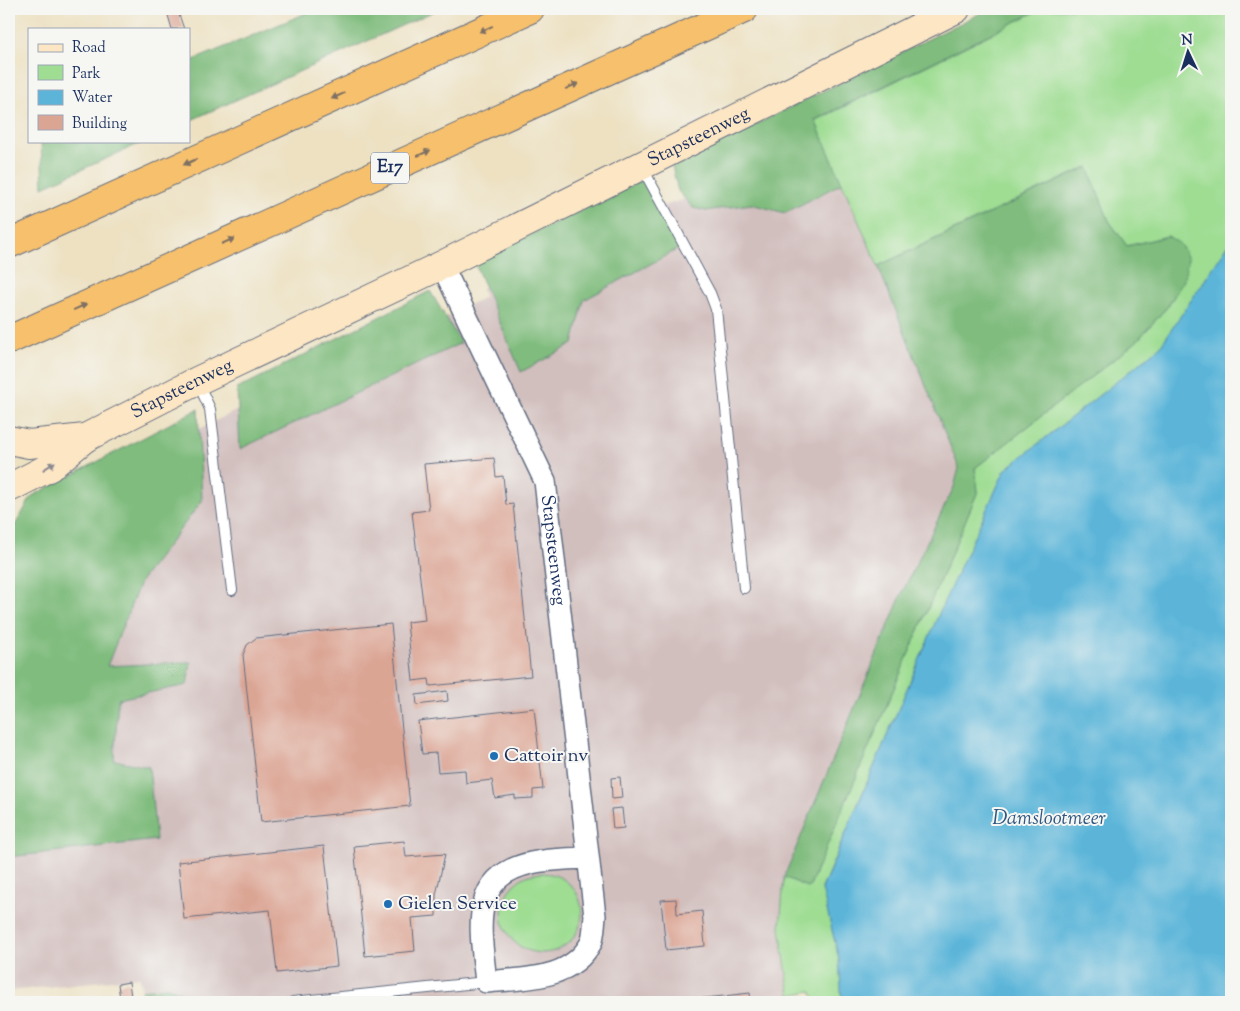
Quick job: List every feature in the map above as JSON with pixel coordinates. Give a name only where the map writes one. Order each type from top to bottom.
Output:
[{"type":"highway","points":[[9,244],[530,9]]},
{"type":"highway","name":"E17","points":[[9,340],[744,9]]},
{"type":"street","name":"Stapsteenweg","points":[[9,488],[50,467],[85,438],[197,381],[442,265],[641,164],[956,9]]},
{"type":"street","name":"Stapsteenweg","points":[[442,265],[546,481],[595,916],[592,941],[575,964],[550,975],[486,982]]},
{"type":"street","name":"Stapsteenweg","points":[[9,440],[28,444],[85,438]]},
{"type":"street","points":[[486,982],[480,927],[482,903],[494,882],[509,870],[532,863],[588,858]]},
{"type":"lane","points":[[641,164],[710,293],[716,309],[744,588]]},
{"type":"lane","points":[[197,381],[210,409],[232,590]]},
{"type":"lane","points":[[293,1002],[486,982]]},
{"type":"shaded area","points":[[842,183],[878,266],[959,468],[954,487],[784,877],[780,928],[790,995],[788,1002],[194,1002],[193,997],[168,987],[142,990],[140,977],[9,991],[9,676],[69,494],[376,341],[443,318],[485,297],[481,289],[630,217],[685,199],[693,208],[706,211],[751,203],[785,213]]},
{"type":"green space","points":[[316,9],[439,9],[190,121],[190,62]]},
{"type":"green space","points":[[989,9],[1041,9],[815,120],[842,183],[785,213],[751,204],[706,211],[693,208],[678,191],[672,166]]},
{"type":"green space","points":[[1041,9],[1231,9],[1231,241],[1159,348],[1005,470],[944,602],[822,888],[839,959],[842,1002],[817,1002],[811,991],[790,995],[780,928],[784,877],[809,887],[978,491],[975,468],[1136,342],[1168,306],[1184,280],[1168,236],[1127,246],[1109,221],[1087,167],[878,266],[815,121]]},
{"type":"green space","points":[[41,142],[143,142],[43,187]]},
{"type":"green space","points":[[1088,167],[1109,221],[1127,246],[1168,236],[1180,244],[1188,258],[1184,280],[1168,306],[1136,342],[975,468],[978,491],[809,888],[784,877],[903,591],[954,487],[959,468],[878,266]]},
{"type":"green space","points":[[643,180],[680,248],[584,300],[573,344],[521,372],[474,262]]},
{"type":"green space","points":[[430,291],[461,343],[240,449],[237,389]]},
{"type":"green space","points":[[198,409],[202,501],[141,580],[107,666],[191,662],[187,685],[118,699],[114,760],[149,767],[156,840],[9,857],[9,536],[32,496]]},
{"type":"green space","points":[[542,873],[557,876],[570,885],[579,898],[582,913],[579,928],[570,941],[557,950],[542,953],[527,950],[514,941],[505,928],[502,913],[505,898],[514,885],[527,876]]},
{"type":"green space","points":[[168,987],[193,997],[194,1002],[143,1002],[142,990]]},
{"type":"water","name":"Damslootmeer","points":[[1231,241],[1231,1002],[842,1002],[839,959],[822,889],[944,602],[1005,470],[1159,348]]},
{"type":"building","points":[[177,9],[184,28],[172,28],[167,12]]},
{"type":"building","points":[[494,458],[496,477],[503,476],[506,505],[513,504],[531,676],[430,686],[429,679],[413,681],[407,622],[425,620],[412,512],[429,510],[424,464]]},
{"type":"building","points":[[391,624],[410,806],[261,822],[243,655],[247,645],[256,638]]},
{"type":"building","points":[[447,691],[448,701],[417,705],[416,695]]},
{"type":"building","points":[[534,708],[543,789],[533,790],[533,798],[515,799],[515,795],[495,798],[492,780],[466,783],[465,770],[438,772],[436,753],[422,754],[418,721]]},
{"type":"building","points":[[620,777],[622,798],[612,799],[611,778]]},
{"type":"building","points":[[622,808],[624,828],[613,829],[611,809]]},
{"type":"building","points":[[404,841],[406,857],[445,854],[436,895],[436,916],[412,918],[415,951],[365,956],[354,846]]},
{"type":"building","points":[[324,846],[337,966],[277,973],[270,910],[184,919],[178,862]]},
{"type":"building","points":[[676,899],[677,914],[702,911],[705,946],[666,950],[661,900]]},
{"type":"building","points":[[129,982],[131,997],[120,999],[118,984]]},
{"type":"building","points":[[750,993],[751,1002],[679,1002],[679,1001]]},
{"type":"place","name":"Cattoir nv","points":[[494,756]]},
{"type":"place","name":"Gielen Service","points":[[388,904]]}]
